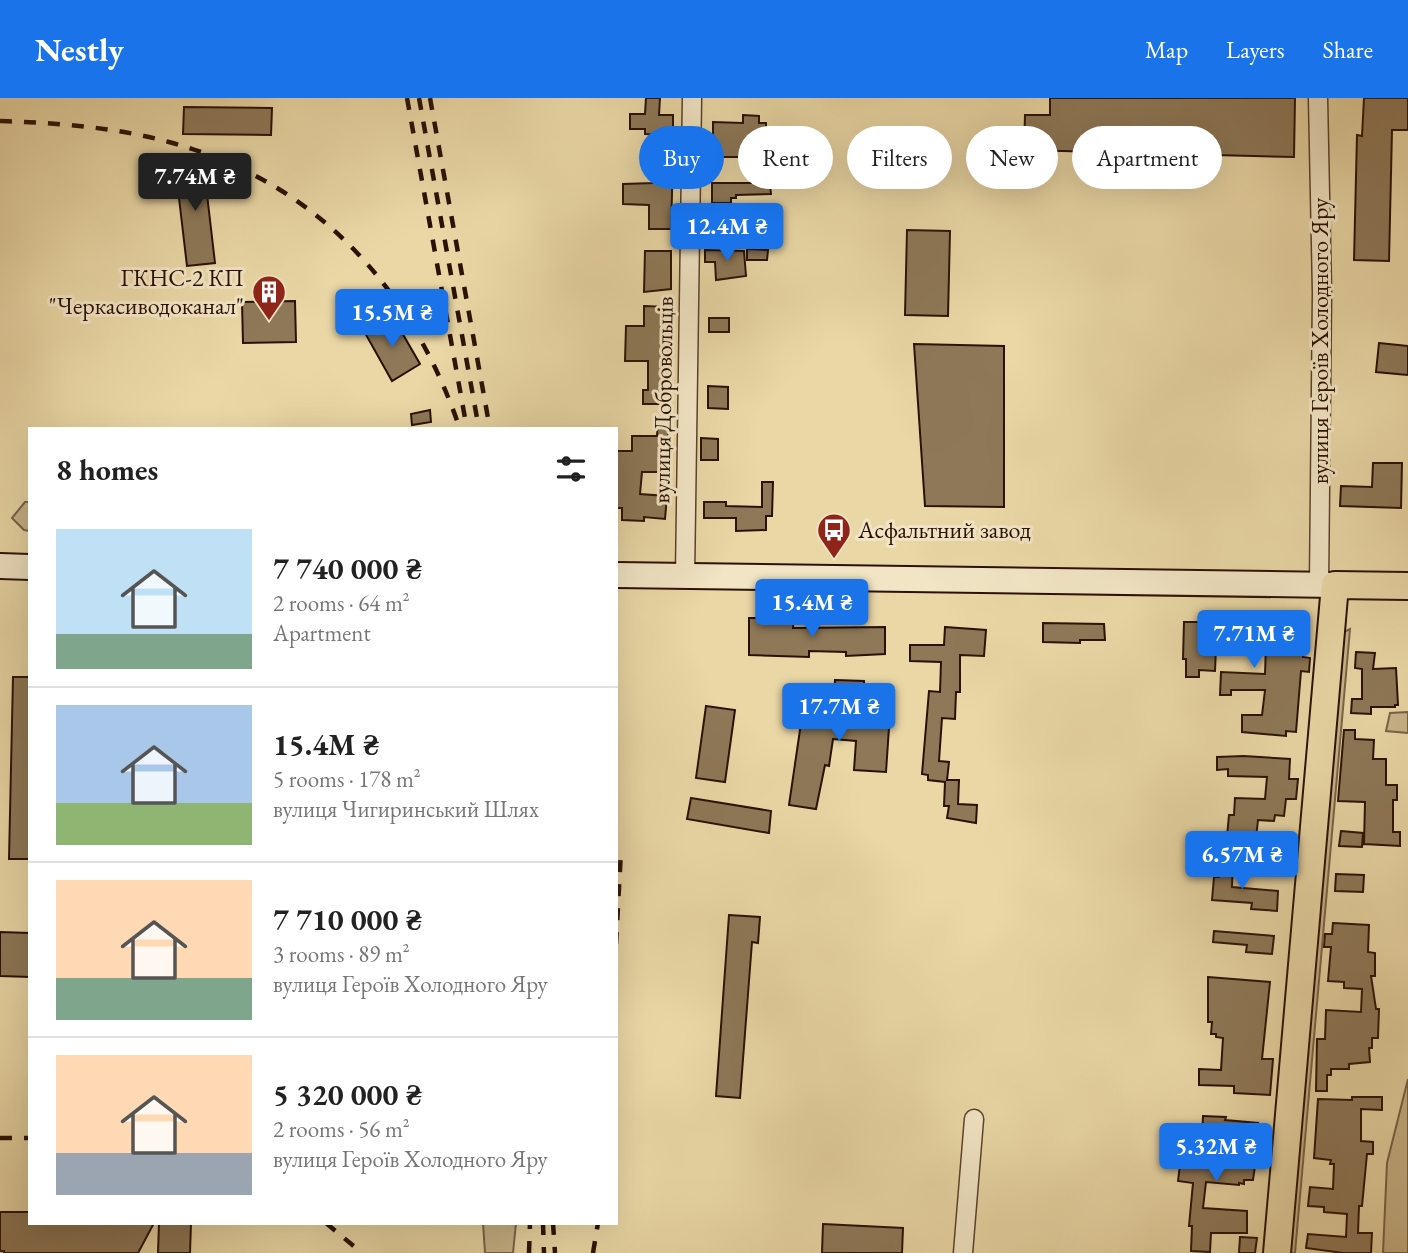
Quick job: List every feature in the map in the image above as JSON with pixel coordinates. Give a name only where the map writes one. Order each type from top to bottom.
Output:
[{"type":"main road","points":[[0,566],[28,567]]},
{"type":"main road","points":[[618,575],[1408,586]]},
{"type":"main road","name":"вулиця Героїв Холодного Яру","points":[[1278,1253],[1327,585]]},
{"type":"street","name":"вулиця Добровольців","points":[[685,576],[692,98]]},
{"type":"street","name":"вулиця Героїв Холодного Яру","points":[[1318,98],[1327,585]]},
{"type":"street","points":[[963,1253],[974,1119]]},
{"type":"shaded area","points":[[25,502],[28,502],[28,531],[12,518]]},
{"type":"shaded area","points":[[1350,629],[1295,1253],[1285,1253],[1340,634]]},
{"type":"shaded area","points":[[1408,712],[1408,733],[1386,731],[1390,713]]},
{"type":"shaded area","points":[[1408,1079],[1408,1253],[1383,1253],[1387,1163]]},
{"type":"shaded area","points":[[483,1225],[516,1225],[513,1253],[485,1253]]},
{"type":"building","points":[[646,98],[660,98],[659,115],[673,115],[673,126],[639,126],[639,129],[630,129],[630,114],[645,114]]},
{"type":"building","points":[[1050,98],[1295,98],[1294,157],[1222,155],[1222,126],[1072,126],[1072,151],[1058,151],[1058,126],[1025,126],[1025,115],[1050,115]]},
{"type":"building","points":[[1364,98],[1408,98],[1408,130],[1392,130],[1389,261],[1354,260],[1357,135],[1362,136]]},
{"type":"building","points":[[184,107],[272,108],[271,135],[183,134]]},
{"type":"building","points":[[743,115],[759,116],[759,123],[766,123],[766,126],[738,126],[738,157],[724,157],[724,126],[713,126],[713,122],[743,123]]},
{"type":"building","points":[[203,160],[215,263],[187,266],[175,164]]},
{"type":"building","points":[[639,183],[639,189],[672,189],[671,229],[649,229],[649,205],[623,204],[623,184]]},
{"type":"building","points":[[724,183],[738,183],[738,189],[770,189],[771,194],[736,195],[736,198],[731,198],[731,203],[712,203],[712,189],[724,189]]},
{"type":"building","points":[[907,230],[950,231],[948,316],[905,315]]},
{"type":"building","points":[[747,249],[768,250],[767,260],[747,260]]},
{"type":"building","points":[[705,250],[744,251],[746,276],[716,280],[715,262],[705,262]]},
{"type":"building","points":[[645,251],[671,251],[671,289],[644,292]]},
{"type":"building","name":"ГКНС-2 КП \"Черкасиводоканал\"","points":[[295,301],[296,342],[243,343],[242,302]]},
{"type":"building","points":[[644,306],[669,307],[668,404],[643,404],[643,390],[648,390],[648,361],[625,361],[626,326],[644,326]]},
{"type":"building","points":[[393,317],[420,364],[392,381],[365,333]]},
{"type":"building","points":[[709,318],[729,318],[729,332],[709,332]]},
{"type":"building","points":[[1379,343],[1408,346],[1408,375],[1376,372]]},
{"type":"building","points":[[914,344],[1004,346],[1004,507],[925,506]]},
{"type":"building","points":[[708,386],[728,387],[728,409],[708,408]]},
{"type":"building","points":[[430,410],[431,422],[412,425],[411,414]]},
{"type":"building","points":[[658,419],[669,419],[667,468],[659,468],[659,472],[642,472],[640,494],[667,496],[665,519],[644,517],[644,521],[622,520],[622,508],[618,508],[618,451],[632,451],[632,436],[657,436]]},
{"type":"building","points":[[701,438],[718,439],[718,460],[701,460]]},
{"type":"building","points":[[1373,463],[1402,463],[1401,508],[1340,506],[1341,486],[1372,487]]},
{"type":"building","points":[[762,482],[773,482],[772,516],[766,516],[766,530],[736,531],[736,518],[704,518],[704,502],[762,507]]},
{"type":"building","points":[[749,618],[794,618],[793,628],[885,627],[885,654],[846,656],[846,652],[809,651],[809,657],[749,655]]},
{"type":"building","points":[[1184,622],[1215,622],[1215,627],[1304,627],[1303,657],[1310,658],[1309,672],[1301,671],[1296,732],[1286,731],[1286,736],[1242,732],[1242,715],[1262,715],[1265,690],[1231,690],[1231,695],[1220,695],[1221,672],[1265,674],[1266,644],[1239,644],[1238,648],[1216,648],[1215,671],[1199,670],[1199,677],[1186,677],[1186,659],[1183,659]]},
{"type":"building","points":[[1043,623],[1104,624],[1105,640],[1080,640],[1080,643],[1043,642]]},
{"type":"building","points":[[945,627],[986,630],[984,656],[960,655],[960,692],[956,692],[955,719],[942,718],[939,761],[949,762],[947,780],[959,780],[958,804],[977,805],[976,823],[947,818],[949,806],[944,806],[945,782],[928,780],[928,775],[922,774],[929,691],[940,692],[941,662],[910,661],[910,645],[944,645]]},
{"type":"building","points":[[1356,652],[1375,653],[1373,669],[1396,668],[1398,705],[1371,707],[1371,714],[1351,713],[1352,699],[1362,699],[1362,669],[1355,668]]},
{"type":"building","points":[[13,677],[28,677],[28,859],[9,859]]},
{"type":"building","points":[[835,680],[864,681],[864,695],[848,695],[847,725],[872,726],[874,697],[891,698],[886,772],[854,770],[856,741],[833,739],[829,766],[825,765],[816,809],[789,805],[801,723],[822,726],[823,702],[834,702]]},
{"type":"building","points":[[706,706],[735,710],[725,782],[696,778]]},
{"type":"building","points":[[1344,730],[1355,730],[1355,739],[1374,740],[1373,759],[1386,759],[1386,785],[1397,785],[1397,800],[1393,800],[1393,832],[1400,832],[1400,846],[1364,844],[1365,802],[1338,801]]},
{"type":"building","points":[[1217,757],[1290,759],[1289,779],[1298,779],[1296,799],[1286,799],[1284,816],[1275,815],[1274,821],[1258,820],[1256,838],[1227,836],[1229,815],[1234,815],[1235,798],[1265,799],[1267,777],[1228,776],[1228,769],[1217,770]]},
{"type":"building","points":[[691,798],[771,811],[769,833],[687,819]]},
{"type":"building","points":[[1341,831],[1363,833],[1362,847],[1339,846]]},
{"type":"building","points":[[1248,841],[1282,844],[1280,870],[1246,867]]},
{"type":"building","points":[[1220,860],[1233,860],[1232,887],[1278,891],[1277,911],[1251,909],[1252,903],[1212,900],[1214,877],[1219,877]]},
{"type":"building","points":[[1336,874],[1364,875],[1363,892],[1335,891]]},
{"type":"building","points":[[729,915],[760,917],[758,943],[752,942],[740,1098],[716,1096]]},
{"type":"building","points":[[1333,923],[1369,925],[1368,952],[1375,953],[1375,976],[1371,976],[1376,1009],[1379,1009],[1378,1038],[1372,1038],[1372,1048],[1369,1048],[1370,1062],[1349,1064],[1349,1069],[1331,1069],[1331,1075],[1327,1075],[1327,1091],[1316,1091],[1317,1039],[1325,1039],[1326,1010],[1361,1012],[1362,989],[1344,988],[1344,982],[1328,981],[1331,947],[1324,947],[1325,934],[1332,934]]},
{"type":"building","points":[[1214,931],[1274,936],[1272,954],[1246,952],[1247,945],[1213,942]]},
{"type":"building","points":[[0,932],[28,933],[28,977],[0,976]]},
{"type":"building","points":[[1208,977],[1270,982],[1262,1059],[1273,1059],[1270,1095],[1234,1093],[1234,1086],[1199,1085],[1199,1069],[1221,1070],[1223,1038],[1211,1034],[1212,1022],[1208,1022]]},
{"type":"building","points":[[1352,1097],[1382,1097],[1382,1110],[1361,1109],[1361,1141],[1373,1142],[1373,1154],[1367,1154],[1358,1233],[1372,1233],[1371,1253],[1343,1253],[1306,1248],[1308,1234],[1346,1237],[1347,1214],[1324,1212],[1324,1207],[1308,1206],[1310,1187],[1333,1189],[1334,1164],[1330,1164],[1331,1160],[1314,1158],[1318,1099],[1352,1100]]},
{"type":"building","points":[[1203,1116],[1258,1123],[1256,1138],[1217,1135],[1214,1162],[1255,1166],[1253,1180],[1244,1180],[1244,1184],[1206,1182],[1203,1208],[1247,1211],[1247,1233],[1211,1233],[1210,1252],[1191,1251],[1192,1226],[1189,1226],[1193,1183],[1178,1181],[1180,1165],[1198,1167],[1198,1161],[1201,1161]]},
{"type":"building","points":[[0,1212],[28,1212],[28,1225],[153,1225],[138,1253],[0,1251]]},
{"type":"building","points":[[823,1224],[903,1228],[902,1253],[822,1253]]},
{"type":"building","points":[[159,1225],[191,1225],[190,1253],[158,1253]]},
{"type":"building","points":[[1240,1237],[1257,1238],[1255,1253],[1239,1253]]},
{"type":"railway","points":[[407,98],[465,418]]},
{"type":"railway","points":[[419,98],[479,427]]},
{"type":"railway","points":[[430,98],[490,427]]},
{"type":"railway","points":[[0,121],[85,127],[148,137],[222,160],[270,184],[313,213],[352,248],[386,287],[415,330],[440,378],[459,427]]},
{"type":"railway","points":[[618,907],[621,851]]},
{"type":"railway","points":[[0,1138],[28,1138]]},
{"type":"railway","points":[[328,1225],[362,1253]]},
{"type":"railway","points":[[529,1253],[530,1225]]},
{"type":"railway","points":[[543,1225],[544,1253]]},
{"type":"railway","points":[[553,1225],[555,1253]]},
{"type":"railway","points":[[593,1253],[598,1225]]},
{"type":"place","name":"ГКНС-2 КП \"Черкасиводоканал\"","points":[[269,322]]},
{"type":"place","name":"Асфальтний завод","points":[[834,560]]}]
